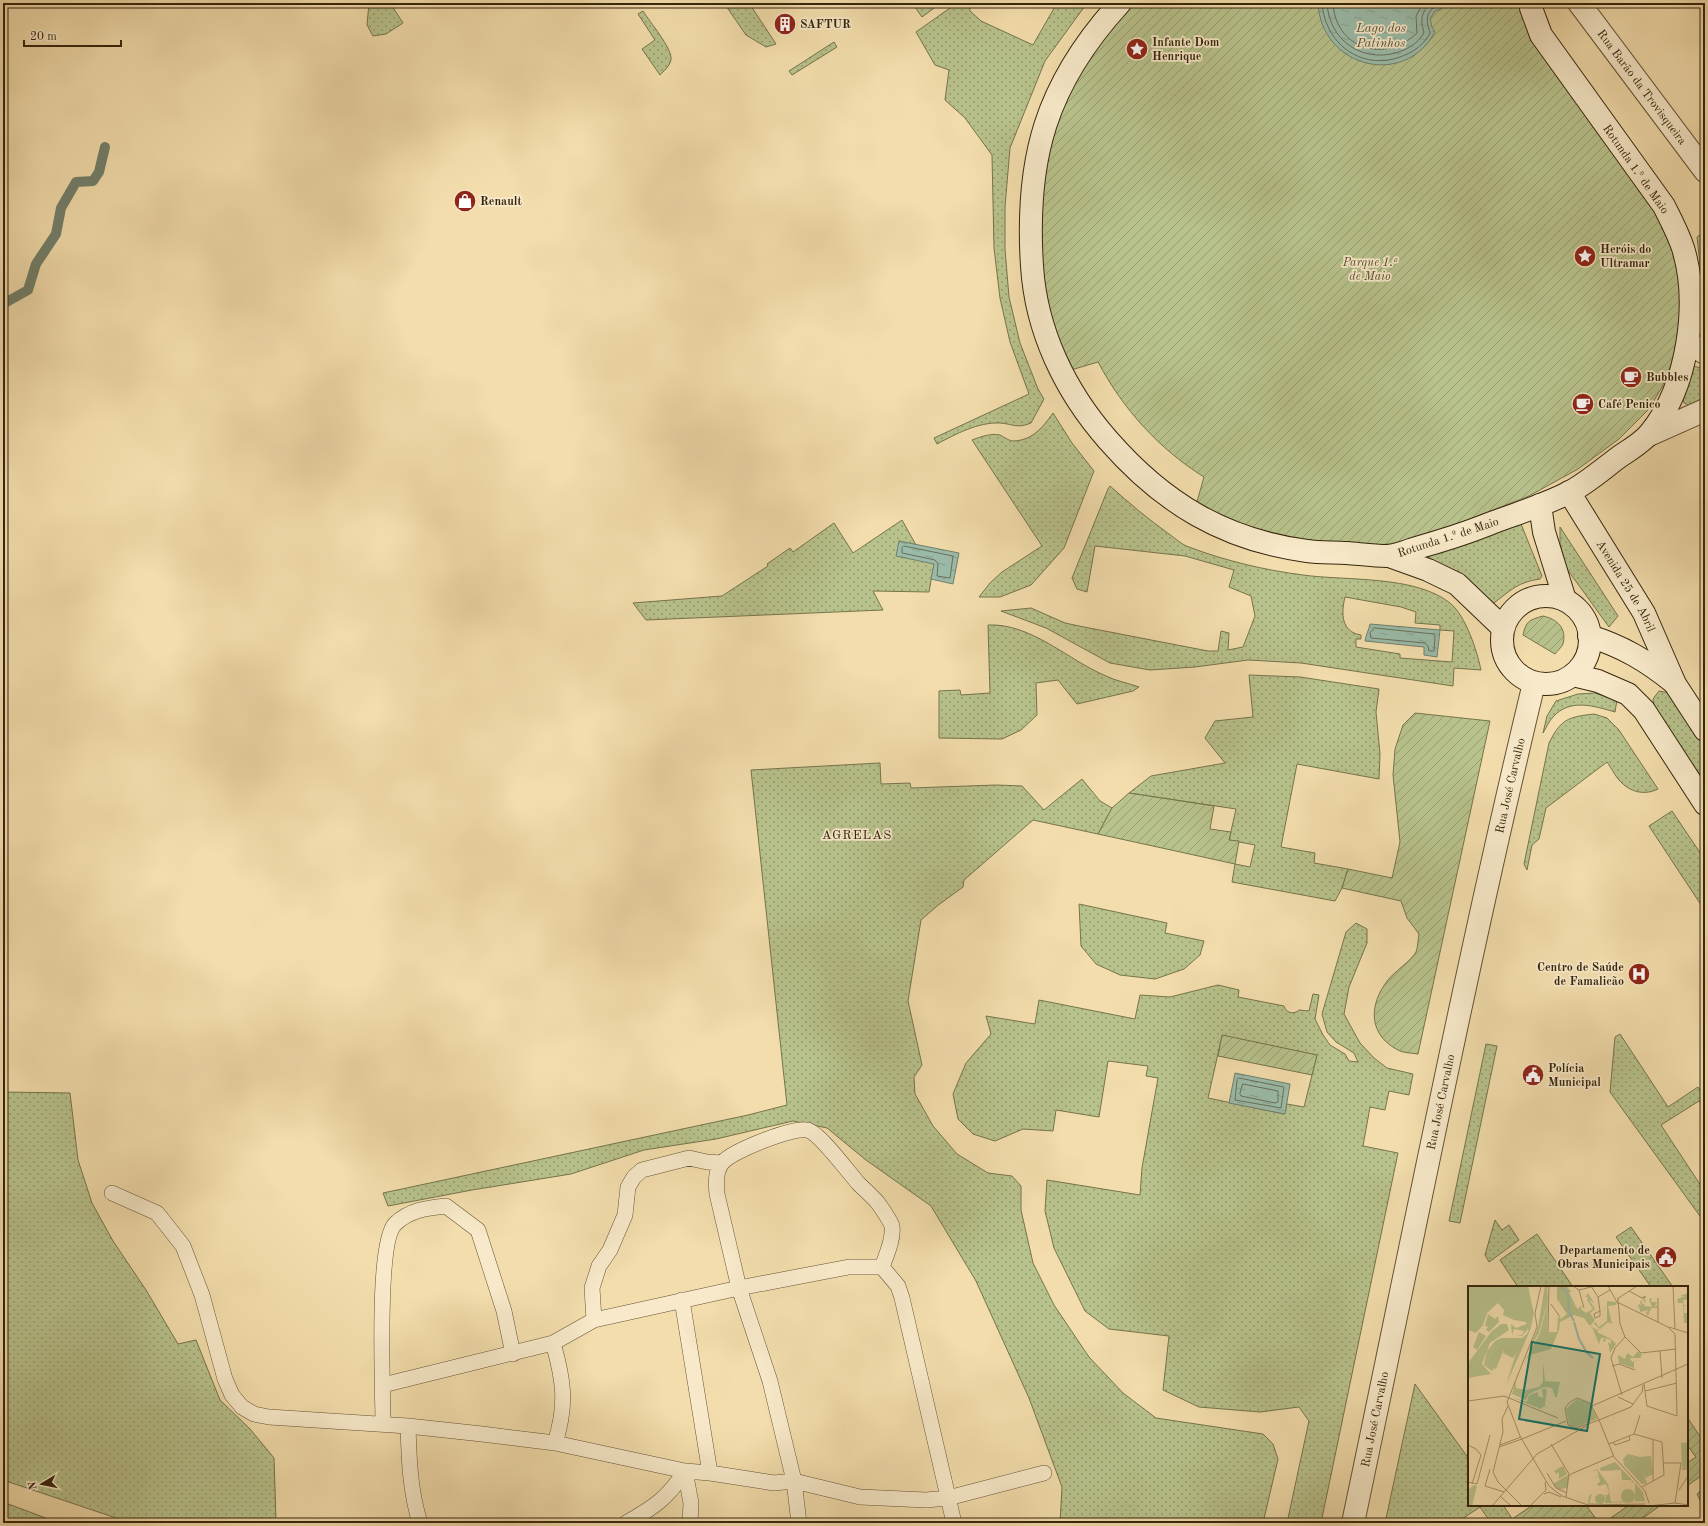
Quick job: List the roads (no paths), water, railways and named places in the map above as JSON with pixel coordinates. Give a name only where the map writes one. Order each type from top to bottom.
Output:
[{"type":"main road","name":"Rotunda 1.º de Maio","points":[[1120,3],[1092,35],[1068,72],[1047,117],[1037,155],[1031,208],[1034,292],[1046,336],[1063,377],[1096,426],[1120,454],[1166,495],[1201,519],[1240,536],[1266,543],[1308,551],[1389,556],[1474,530],[1569,492],[1649,435],[1665,410],[1677,383],[1696,348],[1690,286],[1684,251],[1674,224],[1664,206],[1541,35],[1532,8],[1532,3]]},
{"type":"main road","name":"Rua Barão da Trovisqueira","points":[[1579,3],[1705,171]]},
{"type":"main road","points":[[1649,435],[1705,410]]},
{"type":"main road","name":"Avenida 25 de Abril","points":[[1569,492],[1644,613],[1675,684],[1705,730]]},
{"type":"main road","points":[[1540,504],[1544,532],[1565,600]]},
{"type":"main road","points":[[1389,556],[1428,570],[1457,584],[1503,628]]},
{"type":"main road","points":[[1550,596],[1565,600],[1577,609],[1585,621],[1590,636],[1589,650],[1584,664],[1573,675],[1562,682],[1548,684],[1534,683],[1521,677],[1511,668],[1504,656],[1502,642],[1503,628],[1510,615],[1521,604],[1535,597],[1550,596]]},
{"type":"main road","name":"Avenida 25 de Abril","points":[[1590,636],[1612,642],[1650,663],[1675,684]]},
{"type":"main road","points":[[1573,675],[1598,681],[1628,694],[1644,710],[1705,804]]},
{"type":"main road","name":"Rua José Carvalho","points":[[1353,1523],[1448,1069],[1518,749],[1534,683]]},
{"type":"lane","points":[[799,1523],[794,1481],[770,1381],[739,1288],[717,1194],[716,1181],[722,1163],[733,1154],[768,1140],[798,1130],[808,1130],[826,1144],[841,1164],[879,1204],[892,1226],[890,1246],[882,1267]]},
{"type":"lane","points":[[594,1320],[592,1288],[600,1266],[610,1250],[625,1215],[628,1187],[634,1177],[642,1170],[689,1158],[707,1162],[722,1163]]},
{"type":"lane","points":[[112,1193],[157,1213],[183,1246],[202,1295],[225,1379],[232,1395],[242,1407],[254,1414],[269,1417],[408,1426],[555,1443],[685,1472],[710,1473],[774,1483],[794,1481],[860,1497],[926,1500],[948,1498],[1044,1472]]},
{"type":"lane","points":[[383,1424],[382,1305],[387,1240],[394,1225],[408,1214],[422,1209],[446,1206],[478,1230],[504,1311],[513,1354]]},
{"type":"lane","points":[[383,1385],[553,1343],[594,1320],[739,1288],[849,1267],[882,1267],[898,1286],[902,1298],[954,1523]]},
{"type":"lane","points":[[682,1300],[710,1473]]},
{"type":"lane","points":[[553,1343],[560,1367],[564,1396],[560,1426],[555,1443]]},
{"type":"lane","points":[[408,1426],[409,1464],[415,1507],[420,1523]]},
{"type":"lane","points":[[626,1523],[661,1502],[674,1488],[685,1472]]},
{"type":"lane","points":[[685,1472],[691,1503],[690,1523]]},
{"type":"water","name":"Lago dos Patinhos","points":[[1318,3],[1444,3],[1442,9],[1435,11],[1430,19],[1435,32],[1421,50],[1404,61],[1385,65],[1366,63],[1348,55],[1333,43],[1323,25]]},
{"type":"water","points":[[899,541],[959,553],[953,584],[931,579],[934,564],[896,556]]},
{"type":"water","points":[[1370,624],[1440,630],[1437,657],[1424,655],[1424,647],[1365,641]]},
{"type":"water","points":[[1235,1073],[1290,1084],[1285,1114],[1229,1103]]},
{"type":"waterway","points":[[3,304],[28,290],[36,264],[56,234],[61,208],[76,182],[93,181],[99,172],[105,147]]},
{"type":"place","name":"SAFTUR","points":[[785,24]]},
{"type":"place","name":"Infante Dom Henrique","points":[[1137,49]]},
{"type":"place","name":"Renault","points":[[465,201]]},
{"type":"place","name":"Heróis do Ultramar","points":[[1585,256]]},
{"type":"place","name":"Bubbles","points":[[1631,377]]},
{"type":"place","name":"Café Penico","points":[[1583,404]]},
{"type":"place","name":"Centro de Saúde de Famalicão","points":[[1639,974]]},
{"type":"place","name":"Polícia Municipal","points":[[1533,1075]]},
{"type":"place","name":"Departamento de Obras Municipais","points":[[1666,1257]]},
{"type":"district","name":"AGRELAS","points":[[857,834]]},
{"type":"park label","name":"Parque 1.º de Maio","points":[[1370,269]]}]
